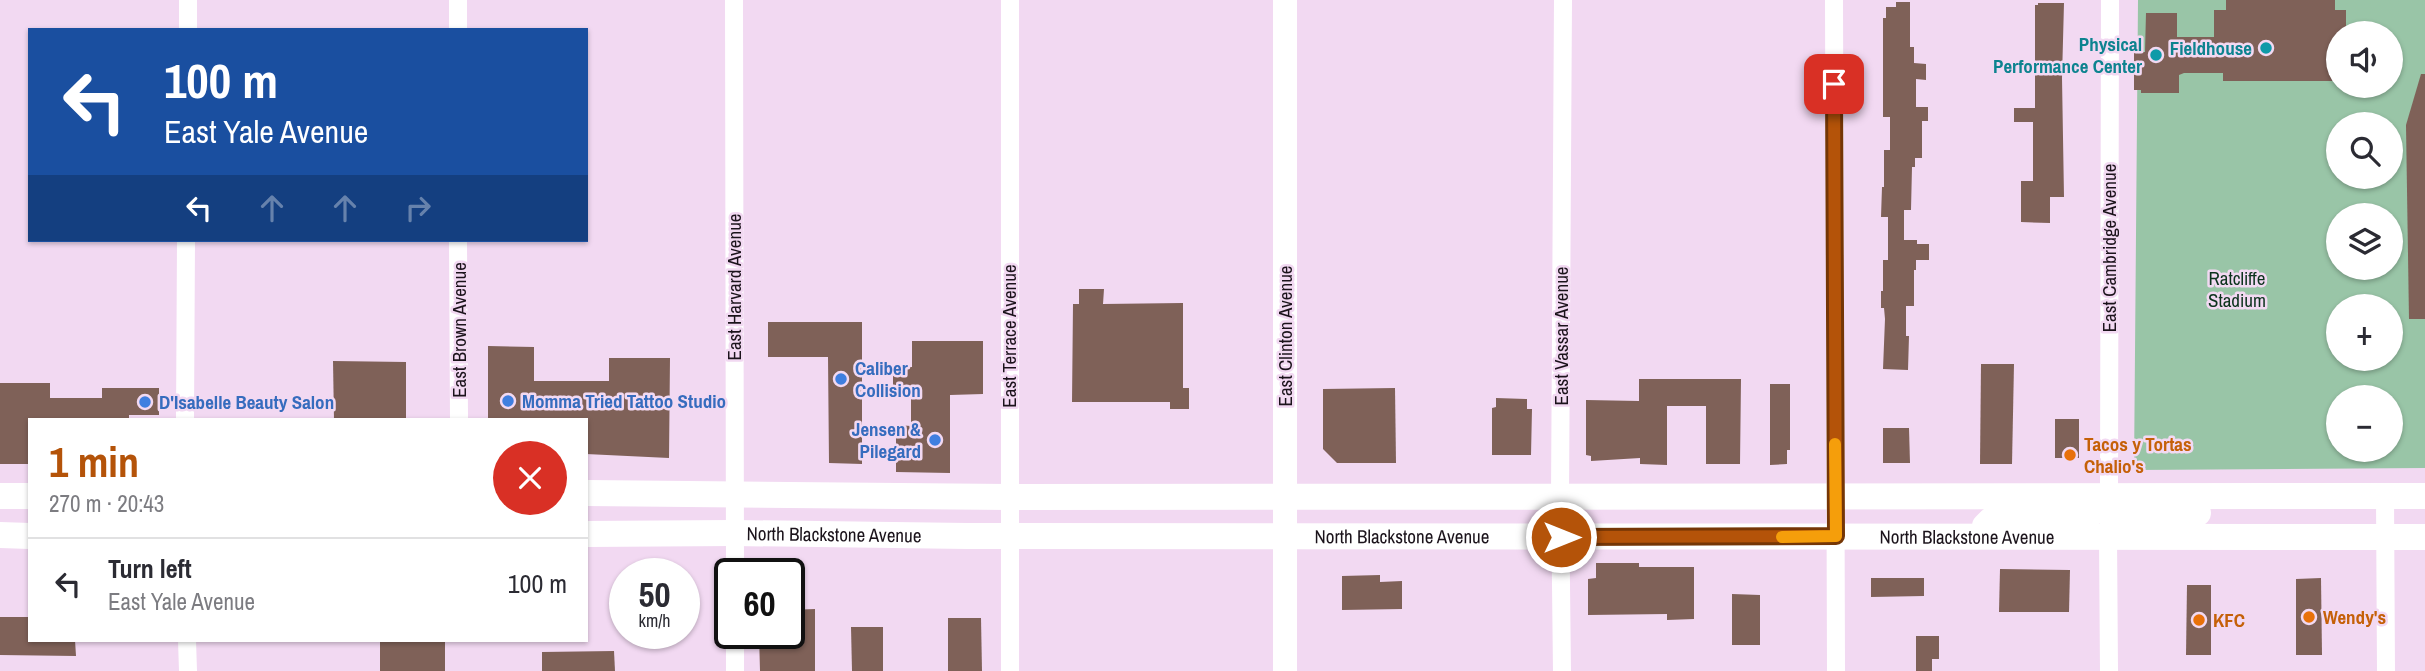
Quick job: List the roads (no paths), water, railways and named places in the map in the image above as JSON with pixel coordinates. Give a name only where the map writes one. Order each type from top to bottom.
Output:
[{"type":"main road","name":"East Clinton Avenue","points":[[1285,0],[1285,671]]},
{"type":"main road","name":"North Blackstone Avenue","points":[[588,493],[1560,497],[2425,496]]},
{"type":"main road","points":[[0,496],[28,496]]},
{"type":"main road","points":[[1971,537],[1991,520],[2099,511],[2106,505],[2109,496]]},
{"type":"main road","points":[[2108,537],[2118,520],[2129,516],[2203,513],[2305,496]]},
{"type":"main road","name":"North Blackstone Avenue","points":[[588,534],[1009,537],[2425,537]]},
{"type":"main road","points":[[0,535],[28,536]]},
{"type":"street","points":[[188,0],[188,28]]},
{"type":"street","points":[[458,0],[458,28]]},
{"type":"street","name":"East Harvard Avenue","points":[[734,0],[734,558]]},
{"type":"street","name":"East Terrace Avenue","points":[[1010,0],[1010,671]]},
{"type":"street","name":"East Vassar Avenue","points":[[1562,671],[1560,497],[1563,0]]},
{"type":"street","points":[[1834,0],[1836,671]]},
{"type":"street","name":"East Cambridge Avenue","points":[[2109,496],[2110,0]]},
{"type":"street","points":[[185,418],[186,242]]},
{"type":"street","name":"East Brown Avenue","points":[[458,242],[459,418]]},
{"type":"street","points":[[2385,496],[2386,671]]},
{"type":"street","points":[[2108,537],[2109,671]]},
{"type":"street","points":[[187,642],[188,671]]},
{"type":"street","points":[[735,649],[735,671]]},
{"type":"place","name":"Fieldhouse","points":[[2266,48]]},
{"type":"place","name":"Physical Performance Center","points":[[2156,55]]},
{"type":"place","name":"Caliber Collision","points":[[841,379]]},
{"type":"place","name":"Momma Tried Tattoo Studio","points":[[508,401]]},
{"type":"place","name":"D'Isabelle Beauty Salon","points":[[145,402]]},
{"type":"place","name":"Jensen & Pilegard","points":[[935,440]]},
{"type":"place","name":"Tacos y Tortas Chalio's","points":[[2070,455]]},
{"type":"place","name":"Wendy's","points":[[2309,617]]},
{"type":"place","name":"KFC","points":[[2199,620]]},
{"type":"park label","name":"Ratcliffe Stadium","points":[[2237,289]]}]
